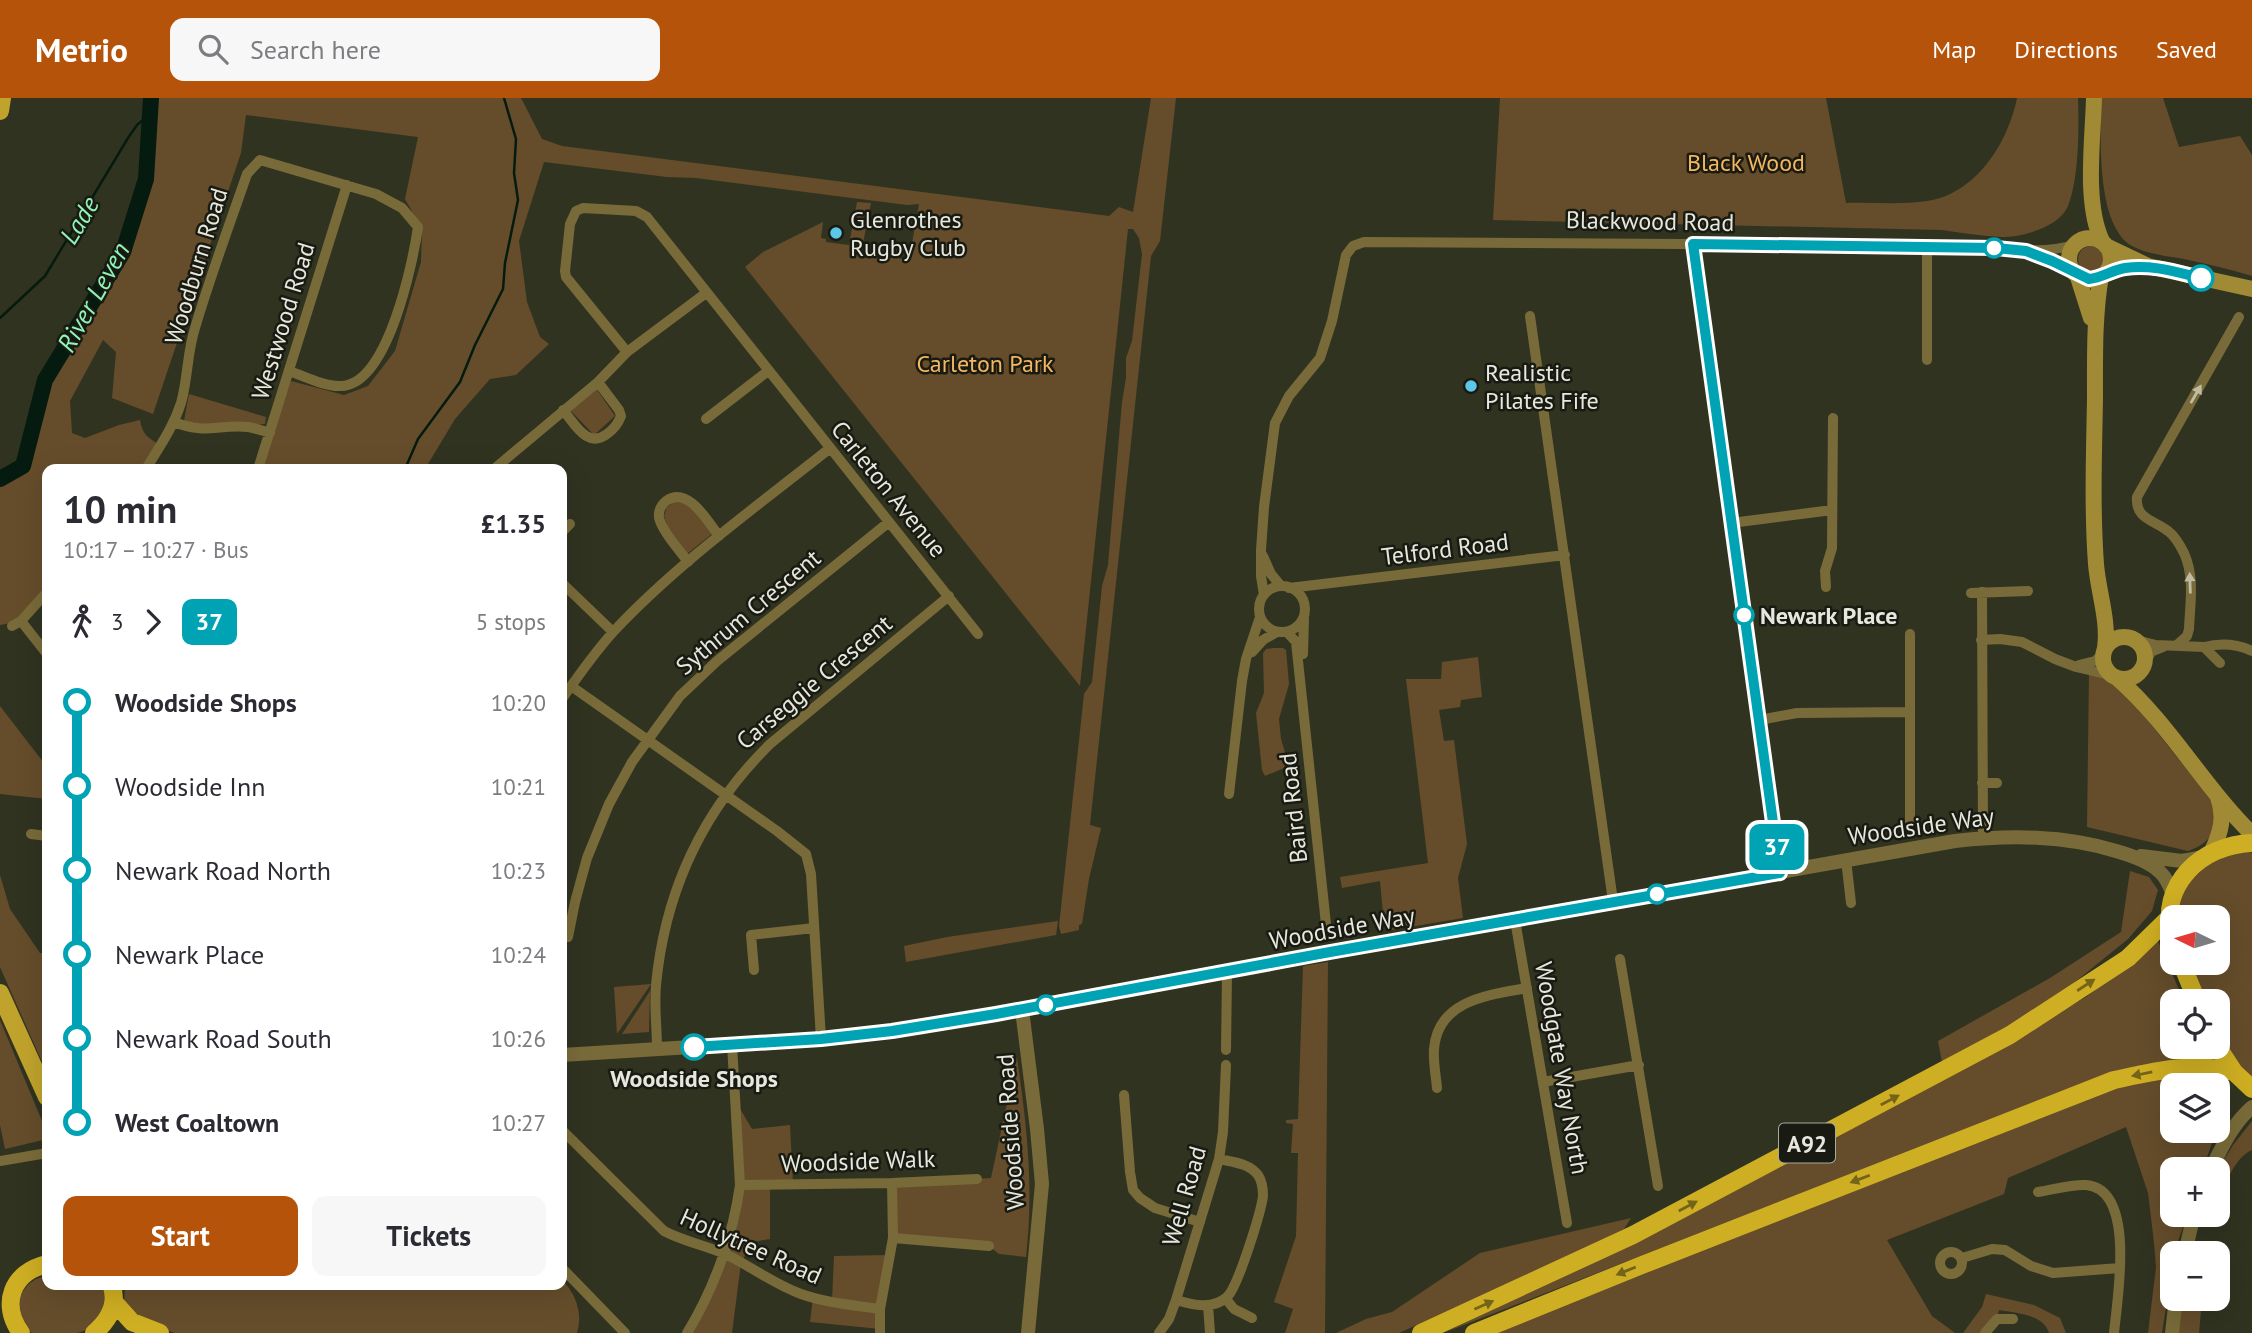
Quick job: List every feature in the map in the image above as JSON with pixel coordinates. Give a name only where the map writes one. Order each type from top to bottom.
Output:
[{"type":"highway","points":[[2171,905],[2173,895],[2185,874],[2208,854],[2224,846],[2252,843]]},
{"type":"highway","name":"A92","points":[[1421,1333],[1633,1235],[2010,1035],[2128,958],[2160,926]]},
{"type":"highway","points":[[2227,1059],[2242,1080]]},
{"type":"highway","name":"A92","points":[[1474,1333],[2114,1080],[2154,1072],[2212,1068],[2242,1080]]},
{"type":"highway","points":[[0,1281],[33,1270]]},
{"type":"highway","points":[[11,1325],[11,1292],[33,1270]]},
{"type":"highway","points":[[94,1333],[103,1325],[115,1291]]},
{"type":"highway","points":[[115,1291],[132,1322],[160,1333]]},
{"type":"main road","points":[[0,111],[2,98]]},
{"type":"main road","points":[[2094,98],[2091,200],[2095,228],[2111,259],[2097,298],[2095,338],[2094,498],[2096,563],[2106,635],[2103,663],[2149,709],[2252,834]]},
{"type":"main road","points":[[2091,200],[2070,258],[2087,299],[2095,338]]},
{"type":"main road","points":[[2077,243],[2091,238],[2148,266],[2252,289]]},
{"type":"main road","points":[[2075,273],[2089,279],[2148,266]]},
{"type":"main road","points":[[2103,609],[2110,625],[2144,650],[2140,678],[2141,689],[2149,709]]},
{"type":"main road","points":[[2104,651],[2115,638],[2129,638]]},
{"type":"main road","points":[[2114,676],[2130,678],[2143,667]]},
{"type":"main road","points":[[2208,854],[2219,837],[2223,820],[2217,794]]},
{"type":"main road","points":[[0,993],[42,1086]]},
{"type":"street","name":"Woodburn Road","points":[[149,464],[164,437],[170,432],[182,401],[193,332],[247,174],[260,160],[347,185]]},
{"type":"street","points":[[289,371],[342,386],[358,380],[372,366],[394,323],[412,267],[418,227],[402,208],[376,194],[347,185]]},
{"type":"street","name":"Westwood Road","points":[[260,464],[347,185]]},
{"type":"street","name":"Carleton Avenue","points":[[627,352],[566,277],[570,224],[576,211],[592,208],[630,210],[642,213],[652,223],[978,634]]},
{"type":"street","name":"Blackwood Road","points":[[1261,550],[1275,423],[1289,396],[1320,358],[1332,321],[1346,255],[1357,244],[1693,244],[2054,251],[2077,243]]},
{"type":"street","points":[[1693,244],[1780,873]]},
{"type":"street","points":[[1927,248],[1927,360]]},
{"type":"street","name":"Blackwood Road","points":[[2026,251],[2075,273]]},
{"type":"street","points":[[500,464],[598,382],[627,352],[706,293]]},
{"type":"street","points":[[1530,316],[1613,901]]},
{"type":"street","points":[[2143,667],[2151,652],[2171,646],[2187,636],[2191,582],[2189,567],[2178,543],[2168,531],[2140,513],[2137,497],[2239,317]]},
{"type":"street","points":[[706,419],[768,371]]},
{"type":"street","points":[[563,410],[586,437],[592,440],[610,432],[621,416],[620,410],[598,382]]},
{"type":"street","points":[[1826,587],[1825,571],[1832,548],[1833,418]]},
{"type":"street","points":[[174,422],[207,430],[248,427],[270,433]]},
{"type":"street","points":[[567,691],[613,632],[688,562],[829,449]]},
{"type":"street","points":[[688,562],[660,521],[660,510],[667,501],[677,497],[688,500],[719,536]]},
{"type":"street","points":[[1731,523],[1832,510]]},
{"type":"street","name":"Sythrum Crescent","points":[[568,937],[578,891],[597,829],[620,782],[680,696],[717,661],[889,522]]},
{"type":"street","points":[[1261,550],[1271,573],[1285,587],[1299,594],[1304,610]]},
{"type":"street","points":[[1261,550],[1264,595]]},
{"type":"street","name":"Telford Road","points":[[1285,587],[1331,584],[1565,555]]},
{"type":"street","points":[[1246,659],[1263,640],[1298,626],[1314,593],[1331,584]]},
{"type":"street","points":[[1229,794],[1242,681],[1246,659],[1260,617],[1259,606],[1269,590],[1285,587]]},
{"type":"street","points":[[567,588],[613,632]]},
{"type":"street","points":[[1983,838],[1981,640],[1977,593],[2028,591]]},
{"type":"street","name":"Carseggie Crescent","points":[[657,1049],[656,985],[670,915],[692,849],[725,794],[770,744],[949,596]]},
{"type":"street","points":[[42,597],[17,624],[42,649]]},
{"type":"street","name":"Baird Road","points":[[1301,687],[1304,610]]},
{"type":"street","points":[[1260,617],[1270,629],[1282,632]]},
{"type":"street","name":"Baird Road","points":[[1282,632],[1296,642],[1326,924]]},
{"type":"street","points":[[1910,634],[1910,825]]},
{"type":"street","points":[[2129,638],[2171,646],[2239,646],[2252,651]]},
{"type":"street","points":[[1981,640],[2022,642],[2069,665],[2114,676]]},
{"type":"street","points":[[2204,647],[2220,663]]},
{"type":"street","points":[[2069,665],[2095,662],[2104,651]]},
{"type":"street","points":[[570,686],[806,854],[810,865],[821,1039]]},
{"type":"street","points":[[1759,720],[1797,713],[1909,712]]},
{"type":"street","points":[[1982,783],[1997,783]]},
{"type":"street","points":[[31,834],[42,835]]},
{"type":"street","name":"Woodside Way","points":[[567,1055],[821,1039],[892,1031],[1022,1010],[1613,901],[1983,838],[2058,839],[2083,842],[2126,854],[2182,860],[2208,854]]},
{"type":"street","name":"Woodside Way","points":[[2126,854],[2159,870],[2173,895]]},
{"type":"street","points":[[1846,860],[1851,904]]},
{"type":"street","name":"Woodgate Way North","points":[[1515,920],[1567,1223]]},
{"type":"street","points":[[754,970],[751,935],[814,928]]},
{"type":"street","points":[[1620,958],[1658,1186]]},
{"type":"street","points":[[1226,1050],[1227,972]]},
{"type":"street","points":[[1437,1088],[1434,1050],[1438,1029],[1452,1010],[1487,995],[1527,988]]},
{"type":"street","name":"Woodside Road","points":[[1022,1010],[1042,1184],[1028,1333]]},
{"type":"street","points":[[687,1333],[703,1307],[723,1253],[740,1185],[732,1044]]},
{"type":"street","name":"Well Road","points":[[1159,1333],[1176,1300],[1219,1159],[1226,1065]]},
{"type":"street","points":[[1543,1082],[1639,1065]]},
{"type":"street","points":[[2217,1157],[2247,1112],[2242,1080]]},
{"type":"street","points":[[1124,1095],[1133,1190],[1155,1208],[1200,1222]]},
{"type":"street","name":"Hollytree Road","points":[[567,1135],[664,1231],[683,1241],[723,1253],[799,1294],[880,1309]]},
{"type":"street","points":[[0,1161],[42,1154]]},
{"type":"street","points":[[1176,1300],[1208,1305],[1226,1299],[1240,1274],[1261,1205],[1262,1186],[1259,1177],[1251,1168],[1219,1159]]},
{"type":"street","name":"Woodside Walk","points":[[740,1185],[977,1179]]},
{"type":"street","points":[[880,1333],[880,1309],[893,1238],[892,1183]]},
{"type":"street","points":[[2038,1192],[2086,1185],[2098,1188],[2115,1209],[2120,1268],[2114,1333]]},
{"type":"street","points":[[893,1238],[989,1246]]},
{"type":"street","points":[[1962,1258],[1992,1249],[2005,1250],[2031,1266],[2053,1273],[2120,1268]]},
{"type":"street","points":[[567,1273],[625,1333]]},
{"type":"street","points":[[1226,1299],[1234,1309],[1252,1318]]},
{"type":"street","points":[[1208,1305],[1210,1333]]},
{"type":"street","points":[[2172,1333],[2175,1311]]},
{"type":"street","points":[[1985,1333],[1997,1319],[2013,1319]]},
{"type":"green space","name":"Carleton Park","points":[[151,98],[521,98],[542,139],[562,146],[1109,216],[1119,207],[1133,212],[1151,98],[1176,98],[1160,241],[1151,256],[1090,825],[1101,828],[1079,930],[1061,934],[1059,926],[1084,694],[1092,682],[1102,586],[1108,565],[1126,358],[1132,341],[1142,254],[1139,238],[1133,229],[1128,229],[1080,686],[745,267],[763,252],[823,222],[821,238],[826,239],[826,242],[849,245],[857,202],[871,203],[861,253],[909,260],[919,204],[907,205],[544,162],[519,241],[527,302],[540,337],[549,344],[516,375],[490,379],[455,419],[428,464],[260,464],[291,381],[344,395],[368,386],[395,351],[421,262],[422,229],[405,199],[418,137],[246,115],[241,153],[153,414],[112,398],[116,352],[103,340],[70,401],[72,433],[85,438],[140,420],[146,435],[160,445],[149,464],[42,464],[42,598],[21,621],[0,625],[0,479],[23,466],[45,380],[123,252],[146,179]]},
{"type":"green space","name":"Black Wood","points":[[1500,98],[1826,98],[1846,203],[1897,203],[1927,201],[1945,196],[1975,177],[1997,149],[2013,115],[2017,98],[2078,98],[2076,168],[2068,206],[2057,220],[2030,233],[2010,237],[1942,230],[1493,220]]},
{"type":"green space","points":[[2101,98],[2163,98],[2179,147],[2240,136],[2252,155],[2252,276],[2144,251],[2132,246],[2120,235],[2106,200],[2101,156]]},
{"type":"green space","points":[[2091,246],[2100,250],[2104,259],[2100,268],[2091,272],[2082,268],[2078,259],[2082,250]]},
{"type":"green space","points":[[596,388],[615,416],[594,435],[569,409]]},
{"type":"green space","points":[[189,394],[266,417],[265,424],[216,426],[184,421]]},
{"type":"green space","points":[[674,502],[688,503],[713,533],[687,554],[668,527],[664,516],[667,507]]},
{"type":"green space","points":[[1266,649],[1286,650],[1289,684],[1279,719],[1281,739],[1289,766],[1265,776],[1262,770],[1256,713],[1264,693],[1263,653]]},
{"type":"green space","points":[[1478,657],[1482,697],[1461,700],[1460,707],[1439,710],[1444,741],[1454,740],[1467,844],[1458,878],[1463,918],[1392,930],[1384,925],[1380,881],[1342,888],[1340,877],[1428,863],[1406,679],[1441,679],[1442,662]]},
{"type":"green space","points":[[2089,673],[2103,677],[2131,699],[2213,803],[2214,827],[2203,843],[2188,851],[2087,827]]},
{"type":"green space","points":[[0,706],[42,761],[42,798],[0,794]]},
{"type":"green space","points":[[2252,853],[2252,1079],[2235,1061],[2230,1050],[2230,989],[2202,989],[2195,975],[2230,975],[2230,905],[2181,905],[2190,881],[2198,872],[2230,855]]},
{"type":"green space","points":[[2130,871],[2149,877],[2158,890],[2152,911],[2128,939],[2060,994],[2005,1030],[1942,1062],[1938,1041],[2050,978],[2121,932]]},
{"type":"green space","points":[[0,875],[10,909],[42,953],[42,1062],[0,967]]},
{"type":"green space","points":[[1058,921],[1056,935],[906,962],[904,946]]},
{"type":"green space","points":[[2157,939],[2160,946],[2160,975],[2173,975],[2179,989],[2160,989],[2160,1059],[2190,1059],[2112,1072],[1446,1332],[1908,1098],[2086,997]]},
{"type":"green space","points":[[1328,962],[1325,1333],[1285,1333],[1293,1309],[1274,1302],[1296,1236],[1298,1153],[1291,1153],[1293,1124],[1286,1123],[1286,1120],[1298,1119],[1303,966]]},
{"type":"green space","points":[[651,984],[617,1034],[614,987]]},
{"type":"green space","points":[[650,991],[649,1032],[622,1034]]},
{"type":"green space","points":[[0,1020],[42,1121],[42,1140],[5,1149],[0,1125]]},
{"type":"green space","points":[[1017,1057],[1028,1157],[1026,1257],[999,1254],[989,1246],[893,1238],[892,1183],[991,1178]]},
{"type":"green space","points":[[2160,1077],[2160,1143],[2212,1143],[2207,1157],[2160,1157],[2160,1227],[2183,1227],[2178,1241],[2160,1241],[2160,1311],[2165,1311],[2162,1333],[2148,1333],[2156,1267],[2154,1243],[2148,1193],[2126,1127],[2008,1178],[2004,1194],[1887,1240],[1932,1316],[1955,1333],[1487,1333],[2063,1105],[2145,1079]]},
{"type":"green space","points":[[736,1102],[752,1129],[790,1125],[793,1184],[770,1185],[770,1239],[752,1242],[741,1263],[732,1333],[687,1333],[703,1307],[738,1198]]},
{"type":"green space","points":[[2252,1121],[2252,1150],[2240,1159],[2230,1175],[2230,1157],[2226,1157]]},
{"type":"green space","points":[[1631,1218],[1624,1229],[1399,1333],[1336,1333],[1366,1319],[1392,1312],[1480,1253]]},
{"type":"green space","points":[[890,1255],[880,1329],[810,1322],[813,1298],[832,1301],[834,1256]]},
{"type":"green space","points":[[42,1278],[42,1290],[103,1290],[104,1307],[97,1321],[77,1333],[32,1333],[20,1317],[19,1309],[23,1291]]},
{"type":"green space","points":[[567,1286],[577,1304],[579,1326],[577,1333],[175,1333],[149,1324],[124,1304],[125,1290],[567,1290]]},
{"type":"green space","points":[[1986,1294],[2034,1305],[2060,1318],[2066,1333],[2049,1333],[2035,1318],[1999,1310],[1997,1319],[1985,1333],[1963,1333],[1982,1307]]},
{"type":"green space","points":[[2180,1311],[2201,1311],[2199,1333],[2177,1333]]},
{"type":"waterway","name":"River Leven","points":[[0,479],[23,466],[45,380],[123,252],[146,179],[151,98]]},
{"type":"waterway","points":[[407,464],[418,439],[460,382],[503,289],[505,263],[518,200],[514,173],[516,139],[504,98]]},
{"type":"waterway","name":"Lade","points":[[0,318],[45,276],[128,138],[137,125],[150,114]]},
{"type":"bus line","name":"37","points":[[694,1047],[821,1039],[892,1031],[1780,873],[1693,244],[1996,248],[2026,251],[2089,279],[2095,279],[2106,272],[2148,266],[2201,278]]},
{"type":"place","name":"Glenrothes Rugby Club","points":[[836,233]]},
{"type":"place","name":"Realistic Pilates Fife","points":[[1471,386]]},
{"type":"place","name":"Newark Place","points":[[1744,615]]},
{"type":"place","name":"Woodside Shops","points":[[694,1047]]}]
